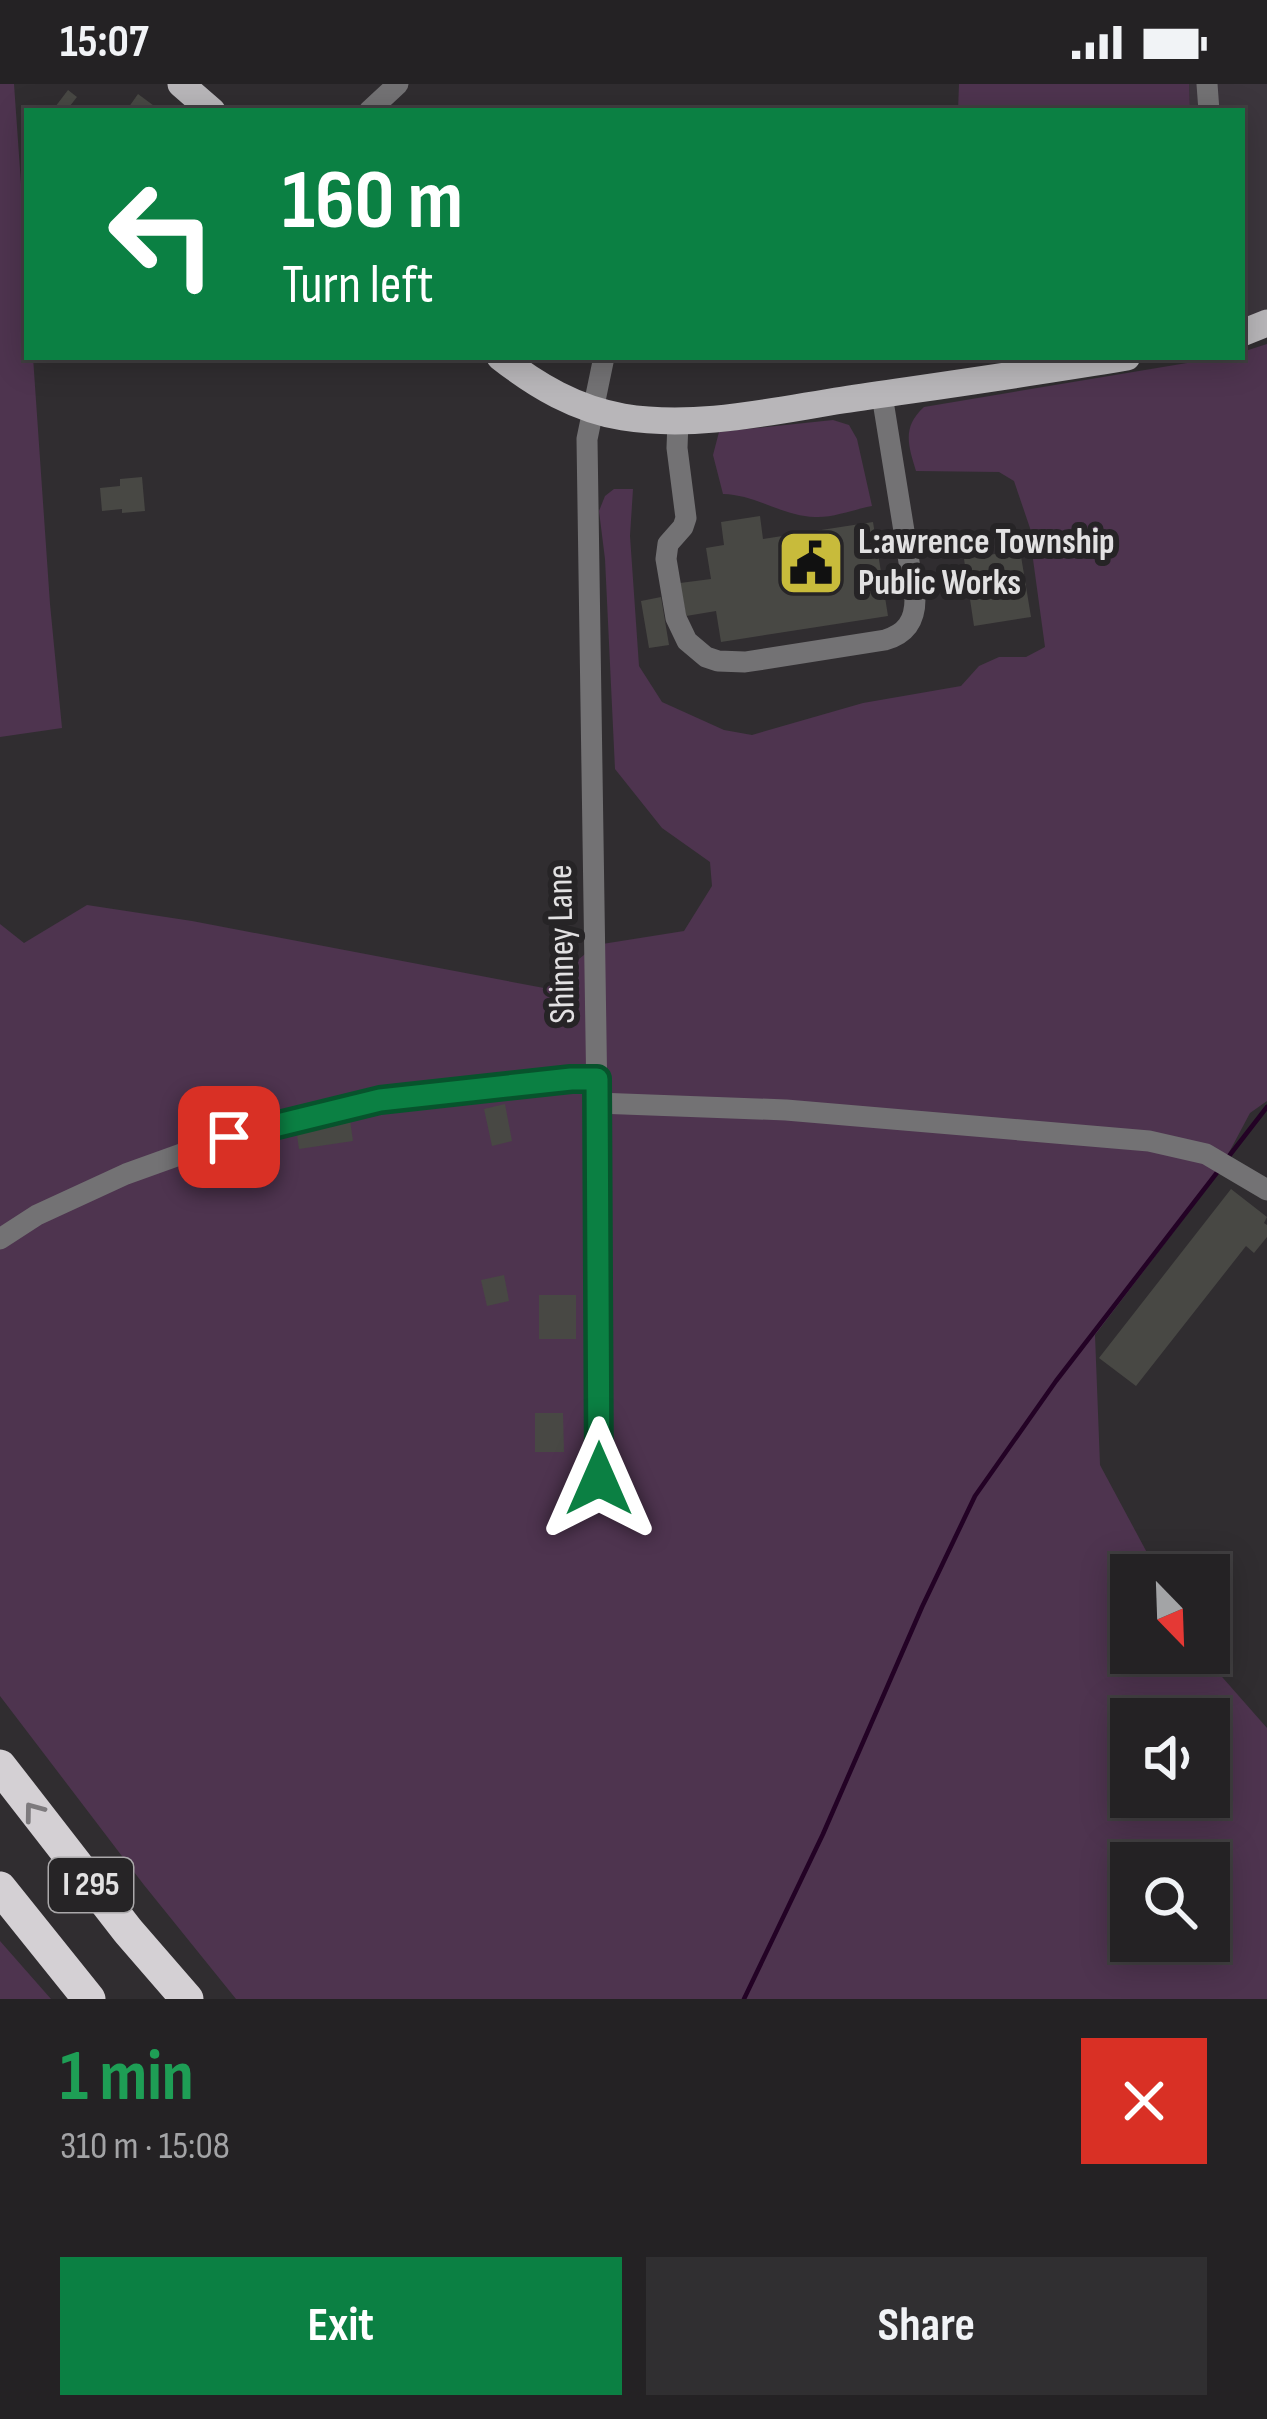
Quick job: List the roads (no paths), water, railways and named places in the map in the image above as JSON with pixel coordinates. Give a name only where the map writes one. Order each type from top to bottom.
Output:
[{"type":"highway","name":"I 295","points":[[0,1766],[187,1999]]},
{"type":"highway","name":"I 295","points":[[8,1899],[89,1999]]},
{"type":"highway","points":[[8,1899],[77,1999]]},
{"type":"main road","points":[[181,84],[209,108]]},
{"type":"main road","points":[[504,360],[572,403],[622,417],[678,421],[1106,360]]},
{"type":"street","points":[[372,108],[398,84]]},
{"type":"street","name":"Shinney Lane","points":[[599,1479],[586,439],[603,360]]},
{"type":"street","points":[[678,421],[686,518],[668,544],[666,559],[676,618],[688,641],[706,657],[745,662],[885,640],[910,623],[915,599],[882,394]]},
{"type":"street","points":[[0,1239],[37,1215],[126,1174],[229,1137],[380,1100],[597,1079]]},
{"type":"street","points":[[597,1103],[786,1110],[1126,1139],[1188,1148],[1267,1190]]},
{"type":"waterway","points":[[1229,1156],[1267,1107]]},
{"type":"waterway","points":[[744,1999],[975,1496],[1056,1381],[1219,1170]]},
{"type":"place","name":"L:awrence Township Public Works","points":[[811,563]]}]
